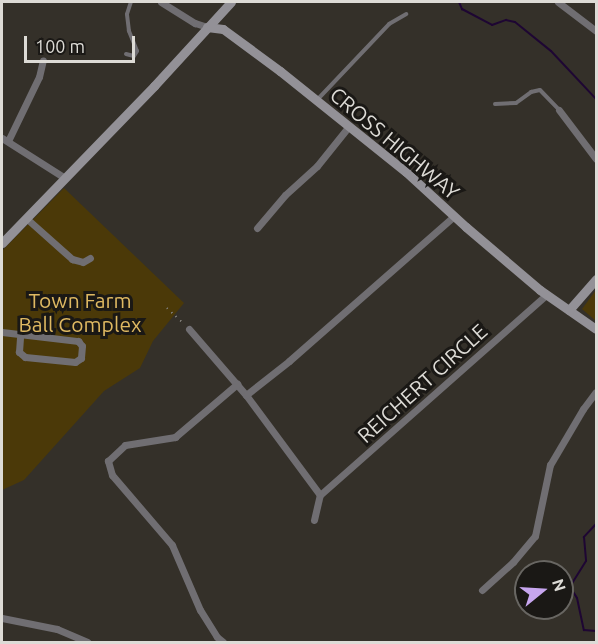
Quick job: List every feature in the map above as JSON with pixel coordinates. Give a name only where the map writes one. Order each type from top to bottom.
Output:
[{"type":"main road","points":[[2,243],[231,2]]},
{"type":"main road","name":"CROSS HIGHWAY","points":[[207,27],[223,29],[317,100],[406,172],[546,295],[597,329]]},
{"type":"main road","points":[[569,310],[597,279]]},
{"type":"street","name":"CROSS HIGHWAY","points":[[161,2],[195,23],[207,27]]},
{"type":"street","points":[[558,2],[597,31]]},
{"type":"street","points":[[43,60],[39,78],[5,140],[65,178]]},
{"type":"street","points":[[560,110],[597,159]]},
{"type":"street","points":[[257,228],[285,195],[317,166],[349,126]]},
{"type":"street","points":[[246,395],[289,361],[454,216]]},
{"type":"street","points":[[26,218],[72,259],[82,262],[90,258]]},
{"type":"street","name":"REICHERT CIRCLE","points":[[320,495],[546,295]]},
{"type":"street","points":[[189,329],[246,395],[320,495],[314,520]]},
{"type":"street","points":[[2,332],[20,336],[78,341],[82,346],[81,358],[75,362],[25,357],[19,352],[20,336]]},
{"type":"street","points":[[223,642],[217,637],[200,610],[172,545],[112,475],[108,461],[125,445],[175,437],[237,384]]},
{"type":"street","points":[[482,590],[513,562],[535,536],[550,465],[582,409],[597,392]]},
{"type":"street","points":[[2,618],[57,629],[87,642]]},
{"type":"lane","points":[[126,54],[134,56],[137,51],[129,31],[127,14],[131,2]]},
{"type":"lane","points":[[317,100],[389,24],[406,14]]},
{"type":"lane","points":[[495,104],[516,103],[531,92],[540,90],[560,110]]},
{"type":"path","points":[[167,308],[189,329]]},
{"type":"green space","name":"Town Farm Ball Complex","points":[[64,188],[184,303],[153,341],[140,368],[104,391],[24,480],[2,490],[2,251]]},
{"type":"green space","points":[[596,290],[596,321],[582,309]]},
{"type":"waterway","points":[[459,2],[462,9],[492,25],[506,20],[515,22],[551,51],[596,99]]},
{"type":"waterway","points":[[596,524],[584,537],[586,561],[572,583],[584,630],[596,631]]}]
